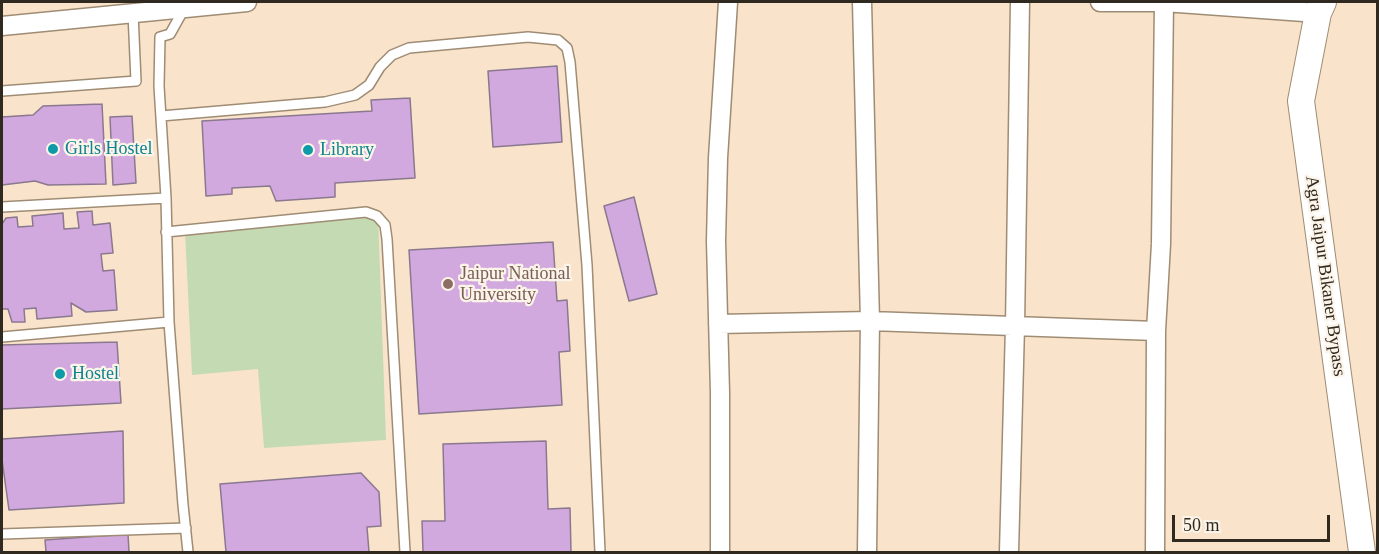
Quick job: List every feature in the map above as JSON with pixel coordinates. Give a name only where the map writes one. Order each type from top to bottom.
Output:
[{"type":"main road","name":"Agra Jaipur Bikaner Bypass","points":[[1321,7],[1301,101],[1362,552]]},
{"type":"street","points":[[2,26],[247,2]]},
{"type":"street","points":[[720,552],[721,446],[716,241],[718,158],[728,2]]},
{"type":"street","points":[[862,2],[870,321],[867,552]]},
{"type":"street","points":[[1009,552],[1020,2]]},
{"type":"street","points":[[1100,2],[1321,7]]},
{"type":"street","points":[[1155,552],[1156,331],[1161,244],[1164,2]]},
{"type":"street","points":[[718,324],[870,321],[1156,331]]},
{"type":"lane","points":[[184,9],[170,34],[160,37],[159,86],[166,198],[169,322],[188,552]]},
{"type":"lane","points":[[2,91],[136,81],[133,13]]},
{"type":"lane","points":[[161,116],[325,102],[355,95],[369,85],[380,67],[392,55],[409,48],[528,37],[558,40],[567,48],[586,265],[600,552]]},
{"type":"lane","points":[[2,207],[166,198]]},
{"type":"lane","points":[[166,232],[366,212],[377,216],[385,225],[405,552]]},
{"type":"lane","points":[[2,337],[169,322]]},
{"type":"lane","points":[[2,534],[186,528]]},
{"type":"green space","points":[[378,215],[386,440],[264,448],[258,369],[192,375],[185,231]]},
{"type":"building","points":[[557,66],[562,142],[493,147],[488,71]]},
{"type":"building","name":"Library","points":[[410,98],[415,178],[335,183],[335,197],[276,201],[270,186],[232,188],[232,194],[206,196],[202,121],[372,111],[371,100]]},
{"type":"building","name":"Girls Hostel","points":[[102,104],[106,184],[48,185],[35,181],[2,185],[2,117],[33,115],[43,106]]},
{"type":"building","points":[[132,116],[136,183],[113,185],[110,117]]},
{"type":"building","points":[[634,197],[657,294],[629,301],[604,206]]},
{"type":"building","points":[[92,211],[93,225],[110,223],[113,253],[101,254],[103,271],[114,270],[117,310],[86,312],[71,303],[72,316],[37,319],[36,308],[24,309],[25,322],[12,322],[8,309],[2,309],[2,224],[6,218],[17,217],[18,227],[33,226],[32,216],[63,213],[64,229],[79,228],[77,212]]},
{"type":"building","points":[[553,242],[557,301],[567,300],[570,351],[559,352],[562,405],[419,414],[409,250]]},
{"type":"building","name":"Hostel","points":[[117,342],[121,403],[2,409],[2,345]]},
{"type":"building","points":[[123,431],[124,503],[9,510],[2,460],[2,439]]},
{"type":"building","points":[[546,441],[548,509],[570,508],[571,552],[423,552],[422,521],[445,521],[443,444]]},
{"type":"building","points":[[361,473],[379,492],[381,526],[367,527],[369,552],[226,552],[220,484]]},
{"type":"building","points":[[128,534],[129,552],[46,552],[45,540]]},
{"type":"place","name":"Girls Hostel","points":[[53,149]]},
{"type":"place","name":"Library","points":[[308,150]]},
{"type":"place","name":"Jaipur National University","points":[[448,284]]},
{"type":"place","name":"Hostel","points":[[60,374]]}]
